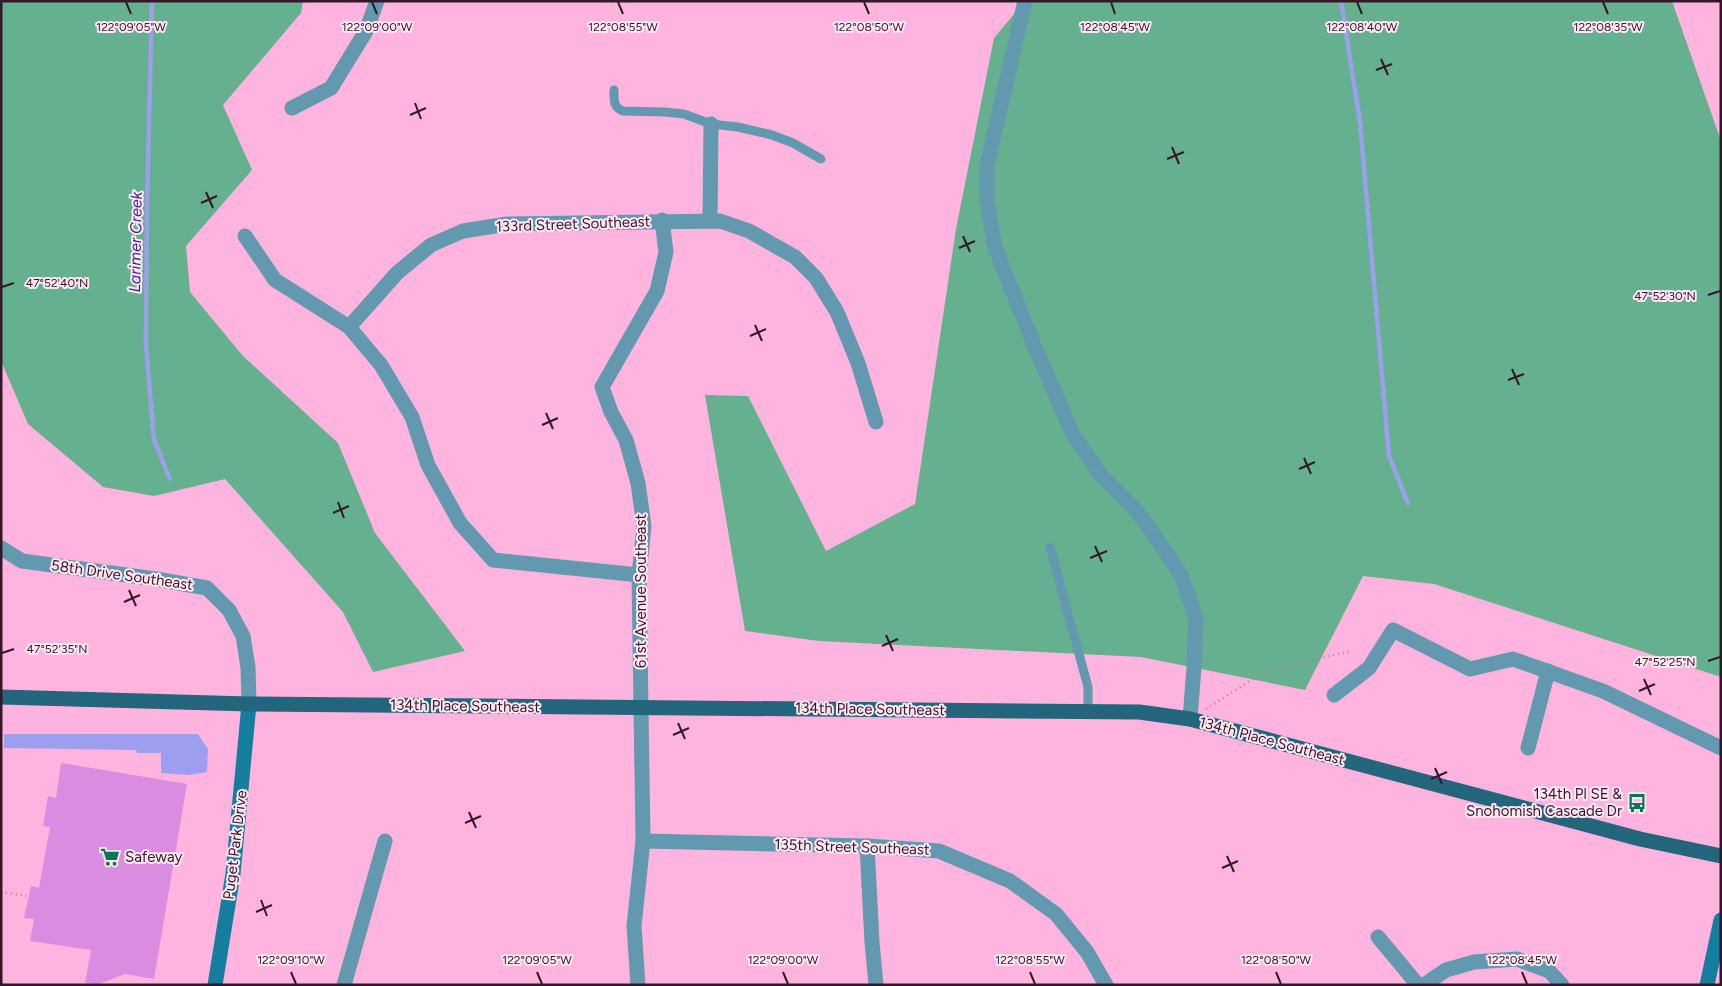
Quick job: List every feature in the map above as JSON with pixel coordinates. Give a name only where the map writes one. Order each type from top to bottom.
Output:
[{"type":"main road","name":"134th Place Southeast","points":[[1,697],[249,704],[1139,712],[1190,719],[1640,839],[1721,856]]},
{"type":"street","points":[[292,108],[332,88],[366,31],[377,1]]},
{"type":"street","points":[[1025,1],[987,164],[987,201],[995,248],[1073,435],[1101,475],[1136,510],[1181,575],[1196,618],[1190,719]]},
{"type":"street","points":[[710,221],[712,124]]},
{"type":"street","name":"133rd Street Southeast","points":[[349,327],[397,273],[431,245],[463,231],[507,224],[662,220],[720,221],[749,230],[795,257],[816,278],[836,312],[858,362],[876,422]]},
{"type":"street","name":"61st Avenue Southeast","points":[[638,985],[634,926],[642,841],[639,575],[644,526],[638,483],[626,440],[610,412],[602,388],[657,291],[666,252],[662,220]]},
{"type":"street","points":[[245,236],[276,280],[349,327],[381,365],[412,416],[428,465],[460,523],[492,560],[639,575]]},
{"type":"street","name":"58th Drive Southeast","points":[[1,548],[22,561],[156,579],[207,588],[228,610],[243,636],[248,667],[249,704]]},
{"type":"street","points":[[1334,695],[1369,668],[1393,630],[1470,669],[1513,659],[1604,691],[1721,748]]},
{"type":"street","points":[[1528,748],[1548,671]]},
{"type":"street","name":"Puget Park Drive","points":[[214,985],[233,874],[249,704]]},
{"type":"street","points":[[344,985],[385,840]]},
{"type":"street","name":"135th Street Southeast","points":[[642,841],[867,846],[938,851],[1010,882],[1056,914],[1087,952],[1106,985]]},
{"type":"street","points":[[867,846],[876,985]]},
{"type":"street","points":[[1707,985],[1721,920]]},
{"type":"street","points":[[1378,937],[1418,985]]},
{"type":"street","points":[[1424,985],[1446,970],[1474,962],[1517,959],[1549,971],[1562,985]]},
{"type":"lane","points":[[614,90],[614,104],[618,110],[623,112],[684,114],[712,124],[738,127],[772,135],[793,142],[821,159]]},
{"type":"lane","points":[[1050,547],[1088,687],[1088,711]]},
{"type":"path","points":[[1190,719],[1262,673],[1352,650]]},
{"type":"path","points":[[1,892],[28,896]]},
{"type":"green space","points":[[1,1],[303,1],[301,13],[223,105],[252,170],[186,246],[190,292],[243,356],[338,443],[375,533],[465,651],[373,672],[343,612],[225,479],[154,496],[103,487],[28,424],[1,361]]},
{"type":"green space","points":[[1025,1],[1672,1],[1721,141],[1721,677],[1434,584],[1363,576],[1305,690],[1141,657],[819,641],[745,631],[705,395],[748,396],[826,551],[915,504],[956,229],[994,38]]},
{"type":"water","points":[[4,734],[198,734],[208,749],[207,772],[189,775],[161,773],[161,753],[137,753],[136,750],[4,748]]},
{"type":"building","name":"Safeway","points":[[61,763],[187,784],[154,979],[125,974],[99,984],[85,983],[91,950],[30,941],[34,919],[24,918],[31,886],[39,888],[50,827],[43,826],[48,796],[56,798]]},
{"type":"waterway","name":"Larimer Creek","points":[[152,1],[146,345],[154,440],[170,479]]},
{"type":"waterway","points":[[1341,1],[1360,122],[1389,456],[1408,503]]},
{"type":"place","name":"134th Pl SE & Snohomish Cascade Dr","points":[[1637,803]]},
{"type":"place","name":"Safeway","points":[[110,857]]}]
